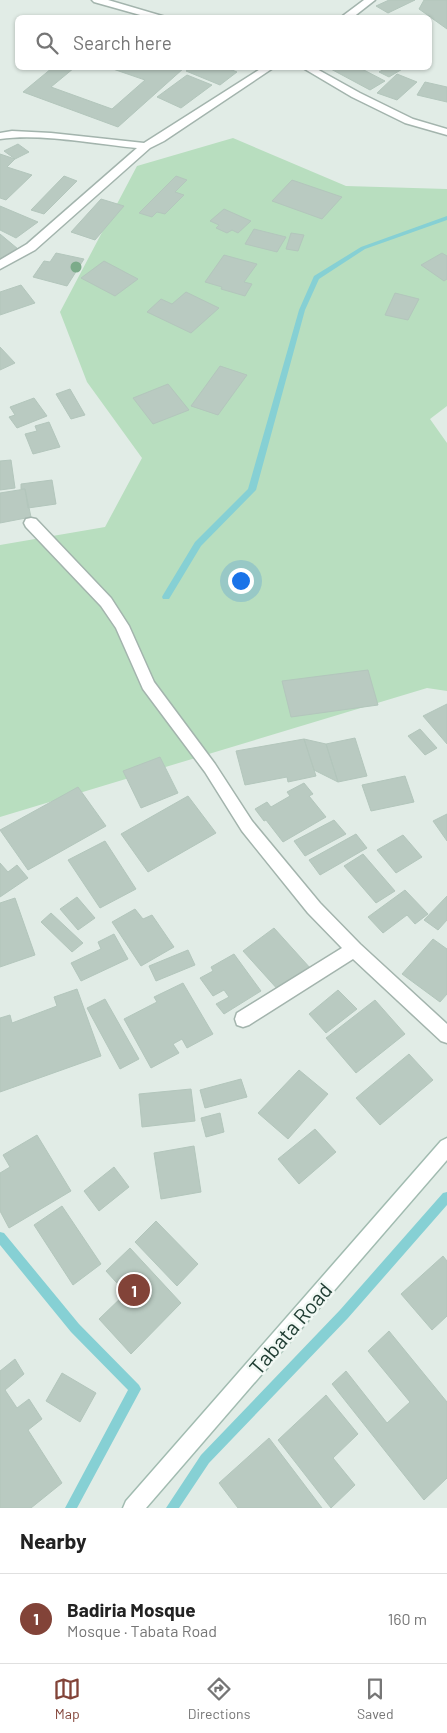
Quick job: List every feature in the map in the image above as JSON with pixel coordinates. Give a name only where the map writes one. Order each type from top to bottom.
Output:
[{"type":"street","points":[[97,0],[153,15]]},
{"type":"street","points":[[349,15],[370,0]]},
{"type":"street","points":[[0,265],[30,247],[146,146],[160,139],[265,70]]},
{"type":"street","points":[[312,70],[356,95],[409,121],[447,132]]},
{"type":"street","points":[[0,136],[12,134],[51,136],[146,146]]},
{"type":"street","points":[[31,523],[106,602],[122,626],[148,685],[210,768],[248,826],[314,908],[354,949],[447,1035]]},
{"type":"street","points":[[243,1019],[354,949]]},
{"type":"street","name":"Tabata Road","points":[[133,1508],[447,1147]]},
{"type":"green space","points":[[233,138],[346,186],[447,189],[447,406],[430,419],[447,443],[447,691],[427,688],[0,817],[0,545],[105,527],[142,458],[87,382],[60,312],[137,166]]},
{"type":"building","points":[[389,0],[415,0],[388,13],[376,6]]},
{"type":"building","points":[[424,0],[447,0],[447,29],[432,18],[432,15],[427,15],[419,9]]},
{"type":"building","points":[[50,70],[72,70],[51,87],[112,109],[145,80],[116,70],[182,70],[118,127],[23,92]]},
{"type":"building","points":[[232,70],[237,72],[220,85],[186,71]]},
{"type":"building","points":[[333,70],[364,70],[385,81],[370,90]]},
{"type":"building","points":[[382,70],[401,70],[389,77],[379,72]]},
{"type":"building","points":[[397,74],[417,82],[397,100],[377,93]]},
{"type":"building","points":[[187,75],[212,85],[181,108],[157,97]]},
{"type":"building","points":[[425,82],[447,87],[447,102],[417,95]]},
{"type":"building","points":[[18,144],[29,152],[15,159],[4,151]]},
{"type":"building","points":[[0,154],[15,159],[7,167],[32,175],[6,200],[0,198]]},
{"type":"building","points":[[64,176],[77,181],[44,214],[31,210]]},
{"type":"building","points":[[176,176],[187,180],[175,192],[184,195],[165,214],[157,212],[152,217],[139,213]]},
{"type":"building","points":[[292,180],[342,197],[322,219],[272,201]]},
{"type":"building","points":[[101,199],[124,206],[95,240],[71,232]]},
{"type":"building","points":[[0,206],[38,222],[16,238],[0,230]]},
{"type":"building","points":[[224,209],[251,221],[238,233],[232,230],[227,233],[216,228],[219,225],[210,221]]},
{"type":"building","points":[[254,229],[286,237],[277,252],[245,244]]},
{"type":"building","points":[[291,233],[304,235],[298,251],[286,249]]},
{"type":"building","points":[[0,234],[18,249],[0,259]]},
{"type":"building","points":[[56,253],[84,259],[67,286],[33,277],[44,261],[50,262]]},
{"type":"building","points":[[442,253],[447,256],[447,279],[444,281],[421,265]]},
{"type":"building","points":[[224,255],[257,264],[244,282],[252,284],[245,296],[205,282]]},
{"type":"building","points":[[104,261],[138,279],[115,296],[81,278]]},
{"type":"building","points":[[21,285],[35,303],[0,315],[0,292]]},
{"type":"building","points":[[186,292],[219,308],[191,333],[147,312],[161,299],[172,304]]},
{"type":"building","points":[[395,293],[419,299],[408,320],[385,315]]},
{"type":"building","points":[[0,347],[15,363],[0,370]]},
{"type":"building","points":[[220,366],[247,375],[218,415],[191,406]]},
{"type":"building","points":[[168,384],[189,410],[153,424],[133,398]]},
{"type":"building","points":[[70,389],[85,415],[71,419],[56,394]]},
{"type":"building","points":[[34,398],[47,416],[17,428],[9,417],[15,415],[10,407]]},
{"type":"building","points":[[49,422],[60,447],[33,454],[25,434],[37,431],[35,426]]},
{"type":"building","points":[[11,460],[15,488],[0,490],[0,461]]},
{"type":"building","points":[[52,480],[56,504],[28,508],[25,489],[21,489],[21,484]]},
{"type":"building","points":[[25,489],[31,517],[0,523],[0,493]]},
{"type":"building","points":[[368,670],[378,705],[291,717],[282,681]]},
{"type":"building","points":[[447,704],[447,744],[423,716]]},
{"type":"building","points":[[420,729],[437,748],[425,755],[408,736]]},
{"type":"building","points":[[355,738],[367,776],[338,782],[326,744]]},
{"type":"building","points":[[304,739],[326,744],[338,782],[314,770]]},
{"type":"building","points":[[304,739],[316,776],[288,782],[287,777],[245,785],[236,751]]},
{"type":"building","points":[[160,757],[178,793],[141,808],[123,771]]},
{"type":"building","points":[[405,776],[414,802],[371,811],[362,785]]},
{"type":"building","points":[[304,783],[313,794],[309,796],[326,817],[283,842],[255,809],[267,802],[271,807],[290,796],[287,792]]},
{"type":"building","points":[[78,787],[106,826],[28,870],[0,830]]},
{"type":"building","points":[[188,796],[216,833],[148,872],[121,834]]},
{"type":"building","points":[[447,814],[447,841],[433,821]]},
{"type":"building","points":[[334,820],[346,834],[305,856],[294,841]]},
{"type":"building","points":[[356,834],[367,848],[320,875],[309,860]]},
{"type":"building","points":[[403,835],[422,857],[396,873],[377,850]]},
{"type":"building","points":[[105,841],[136,889],[100,908],[68,860]]},
{"type":"building","points":[[363,854],[395,891],[376,903],[344,866]]},
{"type":"building","points":[[0,863],[8,872],[17,865],[28,878],[0,897]]},
{"type":"building","points":[[405,890],[428,914],[415,924],[407,915],[383,933],[368,917]]},
{"type":"building","points":[[447,896],[447,920],[438,930],[424,920]]},
{"type":"building","points":[[77,897],[95,918],[78,930],[60,909]]},
{"type":"building","points":[[15,898],[35,955],[0,967],[0,903]]},
{"type":"building","points":[[135,909],[143,919],[152,915],[174,947],[141,966],[112,922]]},
{"type":"building","points":[[51,913],[83,943],[72,952],[41,922]]},
{"type":"building","points":[[274,928],[311,969],[280,992],[243,951]]},
{"type":"building","points":[[114,934],[128,959],[81,981],[71,963],[101,949],[98,942]]},
{"type":"building","points":[[433,939],[447,949],[447,994],[440,1002],[402,974]]},
{"type":"building","points":[[188,950],[195,965],[156,981],[149,966]]},
{"type":"building","points":[[234,954],[261,991],[224,1014],[216,1004],[229,997],[224,990],[213,996],[200,978],[213,971],[211,967]]},
{"type":"building","points":[[183,983],[213,1034],[187,1048],[182,1039],[173,1044],[179,1053],[151,1068],[124,1019],[157,1002],[154,997]]},
{"type":"building","points":[[77,989],[101,1056],[0,1092],[0,1018],[10,1015],[12,1023],[57,1006],[54,997]]},
{"type":"building","points":[[338,990],[357,1009],[326,1033],[309,1014]]},
{"type":"building","points":[[105,999],[139,1059],[120,1069],[87,1008]]},
{"type":"building","points":[[375,1000],[405,1034],[356,1073],[326,1038]]},
{"type":"building","points":[[409,1054],[433,1080],[380,1125],[356,1098]]},
{"type":"building","points":[[299,1070],[328,1094],[288,1139],[258,1113]]},
{"type":"building","points":[[241,1079],[247,1097],[205,1108],[200,1090]]},
{"type":"building","points":[[191,1089],[195,1121],[142,1127],[139,1094]]},
{"type":"building","points":[[220,1113],[224,1132],[206,1137],[201,1118]]},
{"type":"building","points":[[315,1129],[336,1152],[299,1184],[278,1159]]},
{"type":"building","points":[[37,1135],[71,1191],[9,1228],[0,1211],[0,1173],[10,1167],[3,1155]]},
{"type":"building","points":[[194,1146],[201,1192],[161,1199],[154,1153]]},
{"type":"building","points":[[114,1167],[129,1187],[99,1211],[84,1191]]},
{"type":"building","points":[[62,1206],[101,1264],[73,1285],[34,1225]]},
{"type":"building","points":[[156,1221],[198,1264],[177,1286],[135,1242]]},
{"type":"building","points":[[130,1248],[181,1303],[131,1354],[99,1319],[126,1293],[106,1271]]},
{"type":"building","points":[[443,1256],[447,1261],[447,1316],[432,1330],[401,1294]]},
{"type":"building","points":[[389,1331],[447,1402],[447,1478],[424,1500],[332,1384],[346,1371],[387,1423],[410,1402],[368,1351]]},
{"type":"building","points":[[15,1359],[24,1374],[5,1390],[17,1408],[29,1399],[42,1419],[28,1430],[62,1483],[31,1508],[0,1508],[0,1371]]},
{"type":"building","points":[[62,1373],[96,1393],[80,1422],[46,1401]]},
{"type":"building","points":[[326,1395],[358,1434],[333,1458],[355,1485],[331,1508],[278,1440]]},
{"type":"building","points":[[269,1438],[322,1508],[238,1508],[219,1483]]},
{"type":"waterway","points":[[166,597],[198,544],[252,490],[302,310],[316,278],[363,248],[447,218]]},
{"type":"waterway","points":[[172,1508],[205,1459],[344,1314],[447,1197]]},
{"type":"waterway","points":[[0,1237],[75,1328],[135,1389],[71,1508]]},
{"type":"place","name":"Badiria Mosque","points":[[134,1290]]}]
